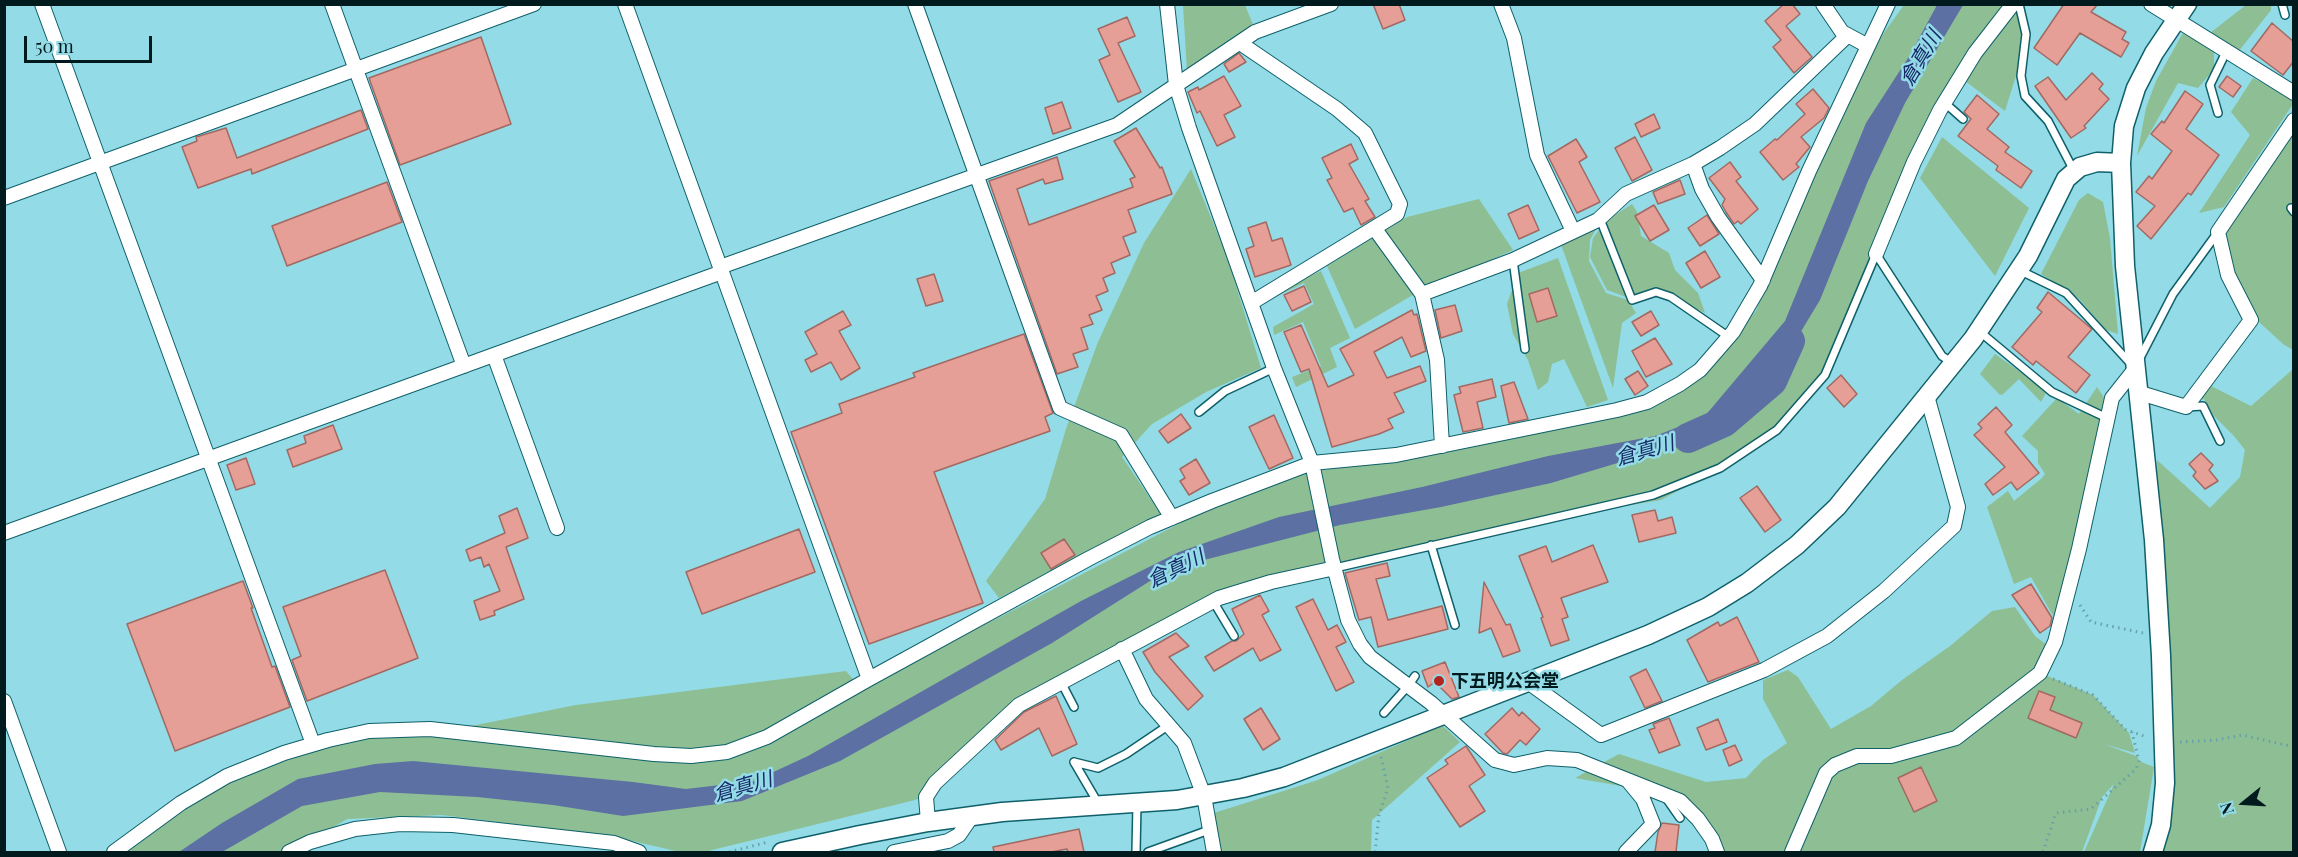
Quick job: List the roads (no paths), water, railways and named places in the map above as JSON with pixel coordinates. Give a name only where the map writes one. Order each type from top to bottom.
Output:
[{"type":"street","points":[[42,4],[313,744]]},
{"type":"street","points":[[332,4],[464,366]]},
{"type":"street","points":[[4,198],[534,4]]},
{"type":"street","points":[[625,4],[869,679]]},
{"type":"street","points":[[915,4],[1060,408],[1121,435],[1172,518]]},
{"type":"street","points":[[1167,4],[1176,85],[1274,368],[1312,463],[1333,563],[1348,620],[1360,644],[1370,657],[1412,681],[1443,715],[1496,760],[1514,765],[1547,758],[1577,760],[1680,801],[1698,819],[1712,839],[1717,852]]},
{"type":"street","points":[[4,533],[1117,125],[1255,32],[1332,4]]},
{"type":"street","points":[[1501,4],[1514,38],[1537,154],[1573,231]]},
{"type":"street","points":[[1823,4],[1842,32],[1868,46]]},
{"type":"street","points":[[114,852],[181,803],[227,776],[313,744],[369,731],[430,729],[654,754],[691,756],[727,752],[767,737],[1088,559],[1212,501],[1312,463],[1396,455],[1647,402],[1700,370],[1729,337],[1763,280],[1809,171],[1888,4]]},
{"type":"street","points":[[1876,254],[1914,162],[1945,103],[1975,53],[2013,4]]},
{"type":"street","points":[[2151,4],[2174,21],[2294,93]]},
{"type":"street","points":[[2153,852],[2161,825],[2165,783],[2160,636],[2154,540],[2125,266],[2121,163],[2124,126],[2136,88],[2154,52],[2187,4]]},
{"type":"street","points":[[1422,294],[1513,260],[1600,218],[1626,194],[1694,164],[1755,124],[1848,35]]},
{"type":"street","points":[[1240,43],[1338,109],[1365,134],[1400,204],[1397,214],[1375,229],[1251,303]]},
{"type":"street","points":[[2137,392],[2186,407],[2251,320],[2228,275],[2217,232],[2294,120]]},
{"type":"street","points":[[777,847],[972,816],[1204,796],[1284,777],[1648,636],[1708,607],[1746,583],[1797,545],[1837,507],[1979,331],[2028,256],[2066,179],[2080,167],[2097,162],[2121,163]]},
{"type":"street","points":[[1694,164],[1702,189],[1718,217],[1763,280]]},
{"type":"street","points":[[1375,229],[1422,294],[1437,360],[1442,446]]},
{"type":"street","points":[[494,355],[557,528]]},
{"type":"street","points":[[1792,852],[1826,773],[1835,765],[1857,756],[1891,756],[1956,738],[2040,673],[2055,642],[2079,549],[2112,398],[2135,369]]},
{"type":"street","points":[[1528,682],[1601,735],[1764,670],[1827,636],[1884,591],[1954,526],[1958,507],[1927,396]]},
{"type":"street","points":[[928,822],[926,797],[935,783],[1019,705],[1213,602],[1333,563]]},
{"type":"street","points":[[1122,649],[1146,699],[1184,744],[1204,796],[1214,852]]},
{"type":"street","points":[[4,701],[59,852]]},
{"type":"street","points":[[1626,852],[1653,824],[1643,799],[1627,780]]},
{"type":"street","points":[[894,852],[948,841],[959,835],[972,816]]},
{"type":"street","points":[[289,852],[310,842],[354,829],[400,824],[453,825],[614,843],[639,852]]},
{"type":"street","points":[[1204,852],[1208,843],[1209,830]]},
{"type":"lane","points":[[2019,4],[2026,34],[2021,76],[2025,96],[2048,121],[2068,162],[2075,171]]},
{"type":"lane","points":[[2282,4],[2284,15]]},
{"type":"lane","points":[[2218,113],[2210,86],[2226,52]]},
{"type":"lane","points":[[1945,103],[1963,119]]},
{"type":"lane","points":[[2294,207],[2291,208],[2294,212]]},
{"type":"lane","points":[[1600,218],[1632,300],[1656,292],[1671,297],[1729,337]]},
{"type":"lane","points":[[2019,269],[2066,293],[2135,369],[2173,294],[2217,232]]},
{"type":"lane","points":[[1876,254],[1942,356],[1953,363]]},
{"type":"lane","points":[[1333,563],[1431,545],[1653,495],[1720,468],[1777,430],[1825,375],[1876,254]]},
{"type":"lane","points":[[1513,260],[1525,349]]},
{"type":"lane","points":[[1979,331],[2052,392],[2107,418]]},
{"type":"lane","points":[[1199,412],[1224,391],[1274,368]]},
{"type":"lane","points":[[2186,407],[2203,406],[2220,441]]},
{"type":"lane","points":[[1431,545],[1455,625]]},
{"type":"lane","points":[[1213,602],[1234,636]]},
{"type":"lane","points":[[1384,712],[1412,681]]},
{"type":"lane","points":[[1061,682],[1074,707]]},
{"type":"lane","points":[[1100,806],[1074,762],[1098,768],[1126,754],[1169,725]]},
{"type":"lane","points":[[1662,794],[1680,818]]},
{"type":"lane","points":[[1136,852],[1137,803]]},
{"type":"lane","points":[[1148,852],[1209,830]]},
{"type":"water","points":[[1937,5],[1963,5],[1905,103],[1868,181],[1820,300],[1774,376],[1724,422],[1674,446],[1551,483],[1441,507],[1340,525],[1169,569],[1052,643],[840,761],[742,801],[623,816],[553,805],[477,797],[380,792],[302,806],[222,852],[179,852],[222,823],[298,779],[375,764],[413,761],[686,789],[754,781],[808,756],[1081,601],[1179,552],[1279,517],[1422,487],[1548,456],[1655,436],[1704,417],[1785,321],[1866,123],[1910,55]]},
{"type":"waterway","name":"倉真川","points":[[1688,438],[1724,422],[1772,381],[1790,341]]},
{"type":"place","name":"下五明公会堂","points":[[1439,681]]}]
